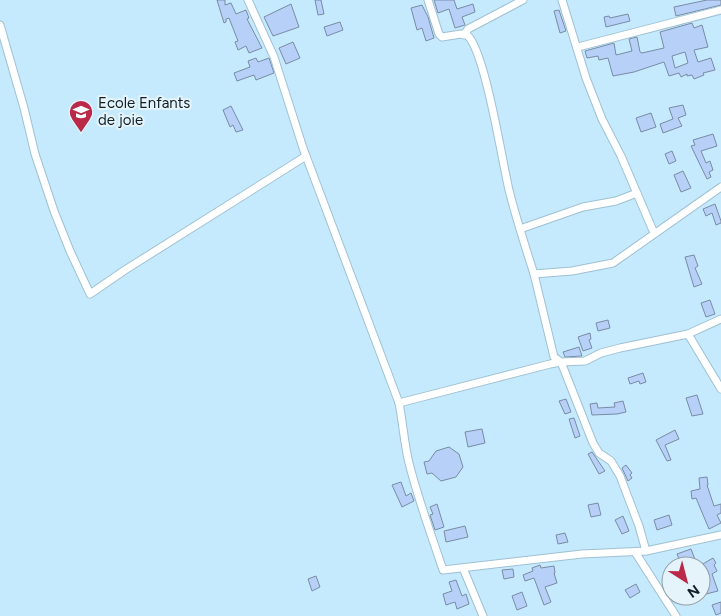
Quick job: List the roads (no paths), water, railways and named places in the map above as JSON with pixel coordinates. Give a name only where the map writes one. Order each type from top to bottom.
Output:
[{"type":"street","points":[[248,0],[274,57],[306,156],[399,403],[409,464],[443,570],[582,554],[646,551],[721,535]]},
{"type":"street","points":[[428,0],[439,34],[442,37],[464,35],[472,39],[480,63],[520,229],[534,274],[554,357],[561,362],[593,443],[599,453],[610,460],[620,476],[639,526],[646,551]]},
{"type":"street","points":[[464,35],[468,29],[523,0]]},
{"type":"street","points":[[562,0],[586,78],[602,119],[621,156],[654,233]]},
{"type":"street","points":[[578,47],[721,10]]},
{"type":"street","points":[[0,25],[35,154],[54,212],[90,294],[306,156]]},
{"type":"street","points":[[534,274],[572,271],[613,263],[721,187]]},
{"type":"street","points":[[520,229],[583,207],[616,201],[637,193]]},
{"type":"street","points":[[399,403],[561,362],[585,361],[601,353],[620,348],[688,334],[721,319]]},
{"type":"street","points":[[688,334],[721,389]]},
{"type":"street","points":[[635,552],[676,616]]},
{"type":"street","points":[[463,568],[483,616]]},
{"type":"place","name":"Ecole Enfants de joie","points":[[81,133]]}]
